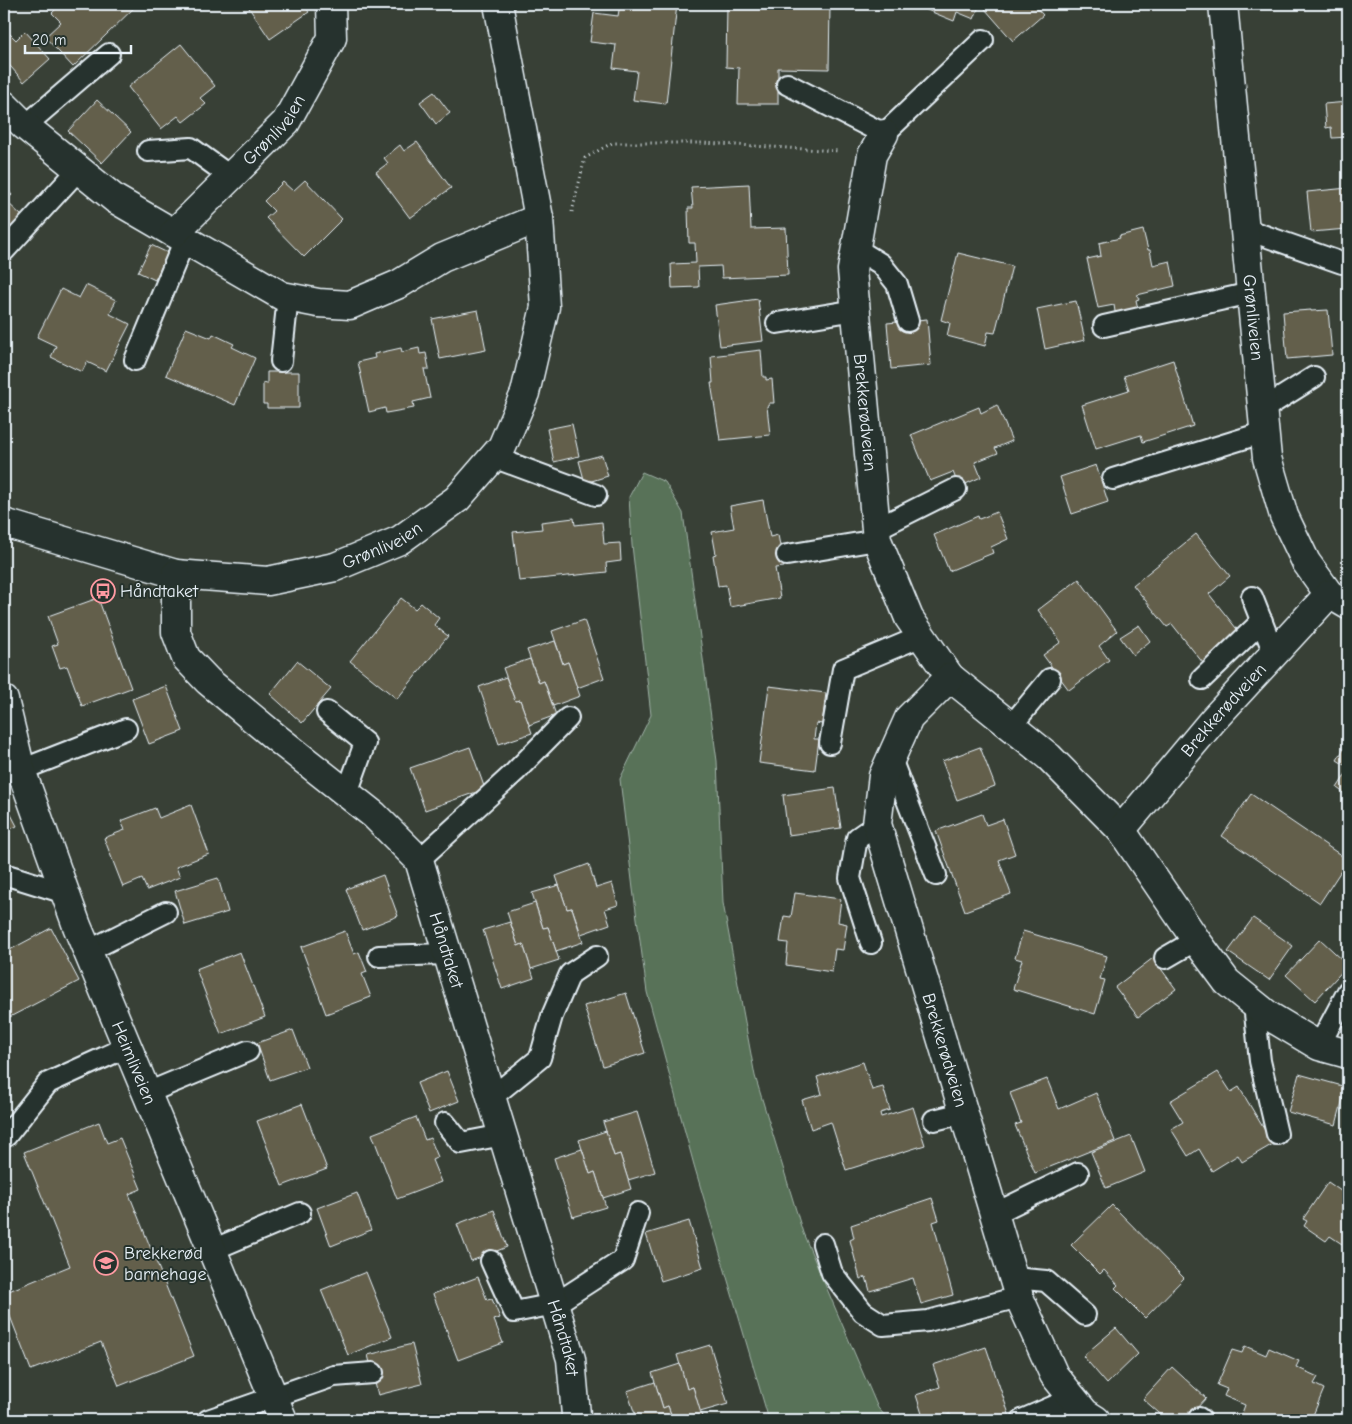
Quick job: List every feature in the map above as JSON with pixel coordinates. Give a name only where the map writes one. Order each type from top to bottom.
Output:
[{"type":"street","name":"Grønliveien","points":[[180,236],[231,177],[286,122],[332,38],[331,4]]},
{"type":"street","name":"Grønliveien","points":[[4,523],[176,574],[268,581],[335,567],[400,540],[457,499],[502,447],[525,393],[544,307],[539,218],[498,4]]},
{"type":"street","name":"Grønliveien","points":[[1223,4],[1267,458],[1284,516],[1306,562],[1338,599]]},
{"type":"street","points":[[4,105],[25,126],[115,199],[282,296],[318,303],[350,305],[400,284],[442,258],[539,218]]},
{"type":"street","name":"Brekkerødveien","points":[[878,144],[852,270],[877,535],[909,618],[950,677],[1049,757],[1121,830],[1227,982],[1269,1016],[1319,1046],[1348,1054]]},
{"type":"street","name":"Håndtaket","points":[[176,574],[176,632],[186,658],[208,681],[374,815],[419,860],[571,1359],[575,1420]]},
{"type":"street","name":"Brekkerødveien","points":[[1121,830],[1213,720],[1274,653],[1338,599]]},
{"type":"street","name":"Brekkerødveien","points":[[950,677],[909,718],[883,776],[877,824],[1016,1287],[1054,1374],[1085,1413],[1096,1420]]},
{"type":"street","name":"Heimliveien","points":[[5,712],[21,770],[65,893],[278,1409]]},
{"type":"lane","points":[[787,84],[878,144],[983,40]]},
{"type":"lane","points":[[25,126],[109,54]]},
{"type":"lane","points":[[148,151],[192,148],[231,177]]},
{"type":"lane","points":[[4,251],[79,169]]},
{"type":"lane","points":[[1245,229],[1342,263]]},
{"type":"lane","points":[[135,360],[180,236]]},
{"type":"lane","points":[[856,248],[881,264],[896,284],[908,321]]},
{"type":"lane","points":[[1104,326],[1251,293]]},
{"type":"lane","points":[[281,361],[288,297]]},
{"type":"lane","points":[[777,323],[856,310]]},
{"type":"lane","points":[[1113,479],[1264,421],[1314,377]]},
{"type":"lane","points":[[493,457],[596,495]]},
{"type":"lane","points":[[787,555],[877,535],[956,489]]},
{"type":"lane","points":[[1252,597],[1274,653]]},
{"type":"lane","points":[[1202,679],[1262,621]]},
{"type":"lane","points":[[830,743],[843,669],[922,636]]},
{"type":"lane","points":[[1012,726],[1050,679]]},
{"type":"lane","points":[[327,712],[365,743],[347,794]]},
{"type":"lane","points":[[419,860],[515,772],[568,718]]},
{"type":"lane","points":[[21,770],[126,729]]},
{"type":"lane","points":[[890,759],[936,875]]},
{"type":"lane","points":[[871,943],[850,878],[857,838],[877,824]]},
{"type":"lane","points":[[4,874],[65,893]]},
{"type":"lane","points":[[88,951],[166,912]]},
{"type":"lane","points":[[1165,958],[1196,940]]},
{"type":"lane","points":[[379,956],[448,954]]},
{"type":"lane","points":[[492,1097],[540,1058],[552,1016],[570,974],[597,956]]},
{"type":"lane","points":[[1319,1046],[1348,991]]},
{"type":"lane","points":[[1254,1004],[1260,1061],[1277,1134]]},
{"type":"lane","points":[[6,1136],[48,1083],[127,1047]]},
{"type":"lane","points":[[147,1093],[248,1050]]},
{"type":"lane","points":[[934,1120],[963,1113]]},
{"type":"lane","points":[[445,1123],[461,1143],[503,1135]]},
{"type":"lane","points":[[994,1214],[1078,1173]]},
{"type":"lane","points":[[212,1250],[300,1212]]},
{"type":"lane","points":[[491,1261],[514,1312],[555,1304],[623,1260],[638,1213]]},
{"type":"lane","points":[[822,1244],[832,1273],[863,1312],[884,1325],[928,1321],[1016,1287],[1046,1281],[1085,1315]]},
{"type":"lane","points":[[208,1420],[278,1409],[334,1376],[373,1373]]},
{"type":"lane","points":[[1022,1420],[1073,1398]]},
{"type":"path","points":[[539,218],[570,224],[585,158],[612,144],[703,143],[821,150],[878,144]]},
{"type":"green space","points":[[642,472],[665,482],[683,513],[717,761],[723,903],[755,1076],[803,1233],[878,1408],[889,1420],[769,1420],[694,1165],[647,992],[620,779],[651,715],[632,545],[629,497]]},
{"type":"building","points":[[61,4],[138,4],[73,67],[45,37],[61,22],[52,13]]},
{"type":"building","points":[[256,4],[303,4],[309,12],[270,39],[249,8]]},
{"type":"building","points":[[620,4],[677,4],[666,104],[633,100],[637,71],[613,68],[616,45],[590,42],[594,13],[618,16]]},
{"type":"building","points":[[727,4],[830,5],[829,69],[778,68],[778,104],[738,104],[739,68],[726,67]]},
{"type":"building","points":[[924,4],[980,4],[974,19],[957,12],[954,21],[922,8]]},
{"type":"building","points":[[991,4],[1033,4],[1043,15],[1013,41],[985,9]]},
{"type":"building","points":[[25,31],[50,59],[24,82],[4,59],[4,36],[8,32],[16,40]]},
{"type":"building","points":[[181,44],[215,86],[200,98],[206,104],[183,122],[178,116],[161,129],[128,87]]},
{"type":"building","points":[[1348,76],[1348,93],[1346,93],[1344,77]]},
{"type":"building","points":[[434,92],[450,113],[436,124],[420,102]]},
{"type":"building","points":[[97,100],[131,132],[102,163],[68,131]]},
{"type":"building","points":[[1348,102],[1348,137],[1332,138],[1331,127],[1326,128],[1324,104]]},
{"type":"building","points":[[417,142],[451,188],[410,218],[376,172],[388,163],[384,158],[400,145],[404,151]]},
{"type":"building","points":[[305,180],[342,219],[304,257],[266,218],[274,211],[264,201],[283,182],[293,191]]},
{"type":"building","points":[[749,184],[751,229],[786,228],[788,275],[722,278],[721,266],[698,267],[699,287],[672,288],[671,264],[696,263],[695,243],[689,243],[688,208],[693,208],[691,187]]},
{"type":"building","points":[[4,186],[12,195],[6,201],[22,216],[4,235]]},
{"type":"building","points":[[1348,188],[1348,231],[1347,229],[1311,232],[1307,192]]},
{"type":"building","points":[[1143,230],[1153,265],[1170,261],[1175,286],[1137,295],[1139,299],[1136,300],[1139,313],[1116,318],[1114,305],[1098,308],[1087,259],[1101,256],[1099,243]]},
{"type":"building","points":[[151,245],[168,253],[155,280],[138,272]]},
{"type":"building","points":[[958,253],[1012,266],[995,333],[988,332],[985,346],[947,336],[950,323],[941,320]]},
{"type":"building","points":[[86,285],[116,300],[110,314],[130,324],[106,371],[87,362],[82,372],[51,357],[56,346],[37,337],[61,289],[79,298]]},
{"type":"building","points":[[758,299],[763,341],[720,346],[715,305]]},
{"type":"building","points":[[1076,301],[1085,340],[1045,349],[1037,309]]},
{"type":"building","points":[[478,310],[486,350],[440,359],[432,319]]},
{"type":"building","points":[[1328,310],[1332,355],[1287,359],[1283,312]]},
{"type":"building","points":[[927,319],[931,365],[891,369],[887,323]]},
{"type":"building","points":[[186,328],[211,338],[213,334],[234,344],[232,347],[255,358],[235,405],[166,375]]},
{"type":"building","points":[[401,348],[402,352],[419,348],[420,354],[426,353],[429,369],[424,369],[430,398],[413,402],[414,408],[386,413],[385,408],[369,412],[358,362],[375,358],[374,354]]},
{"type":"building","points":[[761,350],[763,377],[766,377],[766,380],[772,379],[774,403],[769,403],[769,406],[767,406],[770,435],[720,440],[711,383],[713,383],[711,356]]},
{"type":"building","points":[[1173,360],[1193,426],[1143,442],[1141,435],[1096,449],[1082,405],[1129,390],[1124,376]]},
{"type":"building","points":[[267,372],[299,372],[299,408],[267,408],[267,404],[263,404],[263,383],[267,384]]},
{"type":"building","points":[[997,405],[1012,441],[995,448],[998,453],[975,462],[981,477],[959,487],[953,472],[930,481],[911,435],[979,407],[981,413]]},
{"type":"building","points":[[572,424],[579,456],[554,462],[547,429]]},
{"type":"building","points":[[602,455],[608,476],[585,483],[579,461]]},
{"type":"building","points":[[1096,465],[1108,502],[1072,514],[1060,477]]},
{"type":"building","points":[[763,500],[770,537],[778,535],[784,567],[775,568],[780,598],[730,607],[726,585],[718,586],[713,555],[716,554],[712,532],[734,528],[730,506]]},
{"type":"building","points":[[997,512],[1008,539],[991,547],[993,553],[949,571],[934,535],[978,516],[979,519]]},
{"type":"building","points":[[574,518],[575,525],[602,522],[604,544],[620,543],[621,561],[606,563],[607,572],[519,581],[513,532],[542,529],[541,522]]},
{"type":"building","points":[[1196,534],[1230,576],[1209,594],[1240,633],[1203,663],[1172,624],[1167,627],[1133,585]]},
{"type":"building","points":[[1079,579],[1117,631],[1099,646],[1109,660],[1069,690],[1043,655],[1061,642],[1038,610]]},
{"type":"building","points":[[98,598],[131,688],[82,706],[67,666],[60,668],[52,646],[58,644],[48,616]]},
{"type":"building","points":[[401,598],[415,609],[421,603],[439,618],[434,625],[448,636],[397,699],[350,661]]},
{"type":"building","points":[[584,620],[604,678],[577,688],[568,662],[563,664],[552,631]]},
{"type":"building","points":[[1139,625],[1150,641],[1133,655],[1120,637]]},
{"type":"building","points":[[555,641],[563,664],[568,662],[580,696],[553,706],[544,681],[539,683],[527,650]]},
{"type":"building","points":[[530,659],[539,683],[544,681],[556,715],[529,725],[520,700],[515,701],[503,668]]},
{"type":"building","points":[[297,661],[331,689],[302,723],[270,694]]},
{"type":"building","points":[[506,677],[515,701],[520,700],[532,733],[499,744],[479,687]]},
{"type":"building","points":[[166,686],[183,731],[149,744],[132,699]]},
{"type":"building","points":[[769,686],[826,693],[822,724],[816,723],[814,739],[819,739],[815,770],[759,763]]},
{"type":"building","points":[[1348,742],[1348,767],[1337,760]]},
{"type":"building","points":[[470,747],[485,789],[425,810],[410,768]]},
{"type":"building","points":[[980,747],[995,786],[957,800],[942,761]]},
{"type":"building","points":[[1348,771],[1348,796],[1337,788]]},
{"type":"building","points":[[835,788],[841,828],[788,835],[783,795]]},
{"type":"building","points":[[1251,794],[1348,860],[1320,903],[1222,836]]},
{"type":"building","points":[[4,801],[17,826],[4,832]]},
{"type":"building","points":[[191,805],[209,854],[176,867],[180,877],[147,890],[142,879],[123,887],[104,838],[125,830],[121,821],[155,808],[159,818]]},
{"type":"building","points":[[982,814],[986,825],[1003,819],[1015,854],[999,860],[1011,894],[965,911],[936,831]]},
{"type":"building","points":[[589,864],[596,888],[612,883],[618,905],[605,909],[610,924],[581,934],[572,908],[567,909],[556,876]]},
{"type":"building","points":[[383,875],[398,916],[362,930],[346,889]]},
{"type":"building","points":[[218,878],[228,912],[185,925],[175,891]]},
{"type":"building","points":[[559,885],[567,909],[572,908],[583,942],[556,951],[548,927],[543,928],[532,893]]},
{"type":"building","points":[[795,893],[841,899],[838,922],[847,924],[843,950],[835,949],[832,972],[786,965],[788,943],[780,942],[784,916],[791,917]]},
{"type":"building","points":[[535,903],[543,928],[548,927],[559,960],[531,969],[523,944],[518,946],[507,912]]},
{"type":"building","points":[[1253,918],[1293,946],[1269,980],[1228,952]]},
{"type":"building","points":[[510,922],[518,946],[523,944],[534,978],[502,989],[483,930]]},
{"type":"building","points":[[51,928],[79,981],[4,1020],[4,953]]},
{"type":"building","points":[[345,931],[354,954],[359,952],[367,972],[362,974],[371,997],[326,1014],[301,947]]},
{"type":"building","points":[[1023,931],[1107,956],[1100,979],[1105,980],[1095,1014],[1013,989],[1022,960],[1015,958]]},
{"type":"building","points":[[1320,939],[1348,965],[1315,1001],[1286,975]]},
{"type":"building","points":[[240,952],[265,1017],[221,1034],[196,969]]},
{"type":"building","points":[[1153,958],[1176,989],[1138,1017],[1115,987]]},
{"type":"building","points":[[626,993],[645,1053],[603,1066],[584,1006]]},
{"type":"building","points":[[293,1030],[307,1067],[270,1080],[257,1043]]},
{"type":"building","points":[[863,1062],[872,1090],[883,1087],[890,1110],[880,1113],[881,1117],[913,1107],[925,1145],[846,1170],[831,1122],[811,1129],[802,1100],[822,1094],[817,1077]]},
{"type":"building","points":[[447,1071],[459,1101],[429,1113],[417,1083]]},
{"type":"building","points":[[1218,1072],[1231,1092],[1239,1087],[1273,1144],[1242,1162],[1238,1155],[1212,1171],[1199,1149],[1188,1156],[1171,1129],[1183,1122],[1170,1101]]},
{"type":"building","points":[[1299,1074],[1346,1087],[1336,1125],[1288,1112]]},
{"type":"building","points":[[1047,1079],[1059,1109],[1096,1093],[1115,1141],[1035,1173],[1015,1125],[1021,1123],[1010,1093]]},
{"type":"building","points":[[302,1104],[327,1169],[282,1186],[257,1121]]},
{"type":"building","points":[[637,1112],[655,1172],[628,1180],[620,1154],[614,1156],[603,1122]]},
{"type":"building","points":[[416,1117],[425,1140],[430,1138],[438,1157],[432,1160],[441,1182],[397,1199],[372,1134]]},
{"type":"building","points":[[99,1122],[107,1143],[120,1138],[141,1189],[129,1194],[194,1356],[119,1386],[101,1342],[31,1370],[4,1301],[4,1293],[70,1266],[24,1152]]},
{"type":"building","points":[[606,1131],[614,1156],[620,1154],[631,1189],[603,1198],[595,1172],[590,1174],[579,1140]]},
{"type":"building","points":[[1131,1136],[1145,1172],[1106,1188],[1091,1152]]},
{"type":"building","points":[[582,1149],[590,1174],[595,1172],[606,1207],[573,1217],[554,1158]]},
{"type":"building","points":[[1328,1182],[1348,1196],[1348,1241],[1345,1246],[1330,1236],[1326,1241],[1304,1226],[1307,1221],[1303,1219]]},
{"type":"building","points":[[357,1193],[371,1230],[331,1246],[317,1208]]},
{"type":"building","points":[[932,1198],[939,1220],[933,1222],[953,1295],[921,1304],[913,1278],[870,1291],[866,1277],[860,1279],[850,1240],[854,1238],[851,1225]]},
{"type":"building","points":[[1112,1205],[1184,1278],[1145,1318],[1115,1288],[1118,1285],[1104,1270],[1100,1274],[1071,1245]]},
{"type":"building","points":[[494,1210],[507,1247],[471,1261],[457,1224]]},
{"type":"building","points":[[689,1221],[703,1268],[661,1281],[646,1234]]},
{"type":"building","points":[[366,1272],[392,1337],[348,1355],[321,1290]]},
{"type":"building","points":[[478,1277],[487,1300],[492,1299],[500,1318],[494,1320],[503,1343],[458,1360],[433,1294]]},
{"type":"building","points":[[1116,1328],[1138,1354],[1107,1384],[1083,1356]]},
{"type":"building","points":[[412,1344],[422,1384],[378,1395],[368,1355]]},
{"type":"building","points":[[710,1345],[728,1404],[700,1412],[693,1387],[687,1389],[677,1355]]},
{"type":"building","points":[[1245,1346],[1266,1355],[1269,1348],[1299,1361],[1296,1367],[1318,1377],[1314,1384],[1324,1389],[1311,1420],[1283,1420],[1275,1417],[1274,1420],[1250,1420],[1241,1416],[1245,1405],[1224,1396],[1227,1389],[1217,1385],[1232,1350],[1242,1353]]},
{"type":"building","points":[[986,1347],[1011,1420],[952,1420],[950,1414],[932,1420],[924,1420],[916,1395],[940,1387],[933,1365]]},
{"type":"building","points":[[680,1364],[687,1389],[693,1387],[703,1420],[673,1420],[668,1406],[663,1408],[652,1373]]},
{"type":"building","points":[[1172,1367],[1206,1398],[1186,1420],[1167,1420],[1143,1399]]},
{"type":"building","points":[[655,1382],[663,1408],[668,1406],[673,1420],[637,1420],[627,1391]]},
{"type":"place","name":"Håndtaket","points":[[103,591]]},
{"type":"place","name":"Brekkerød barnehage","points":[[106,1263]]}]
